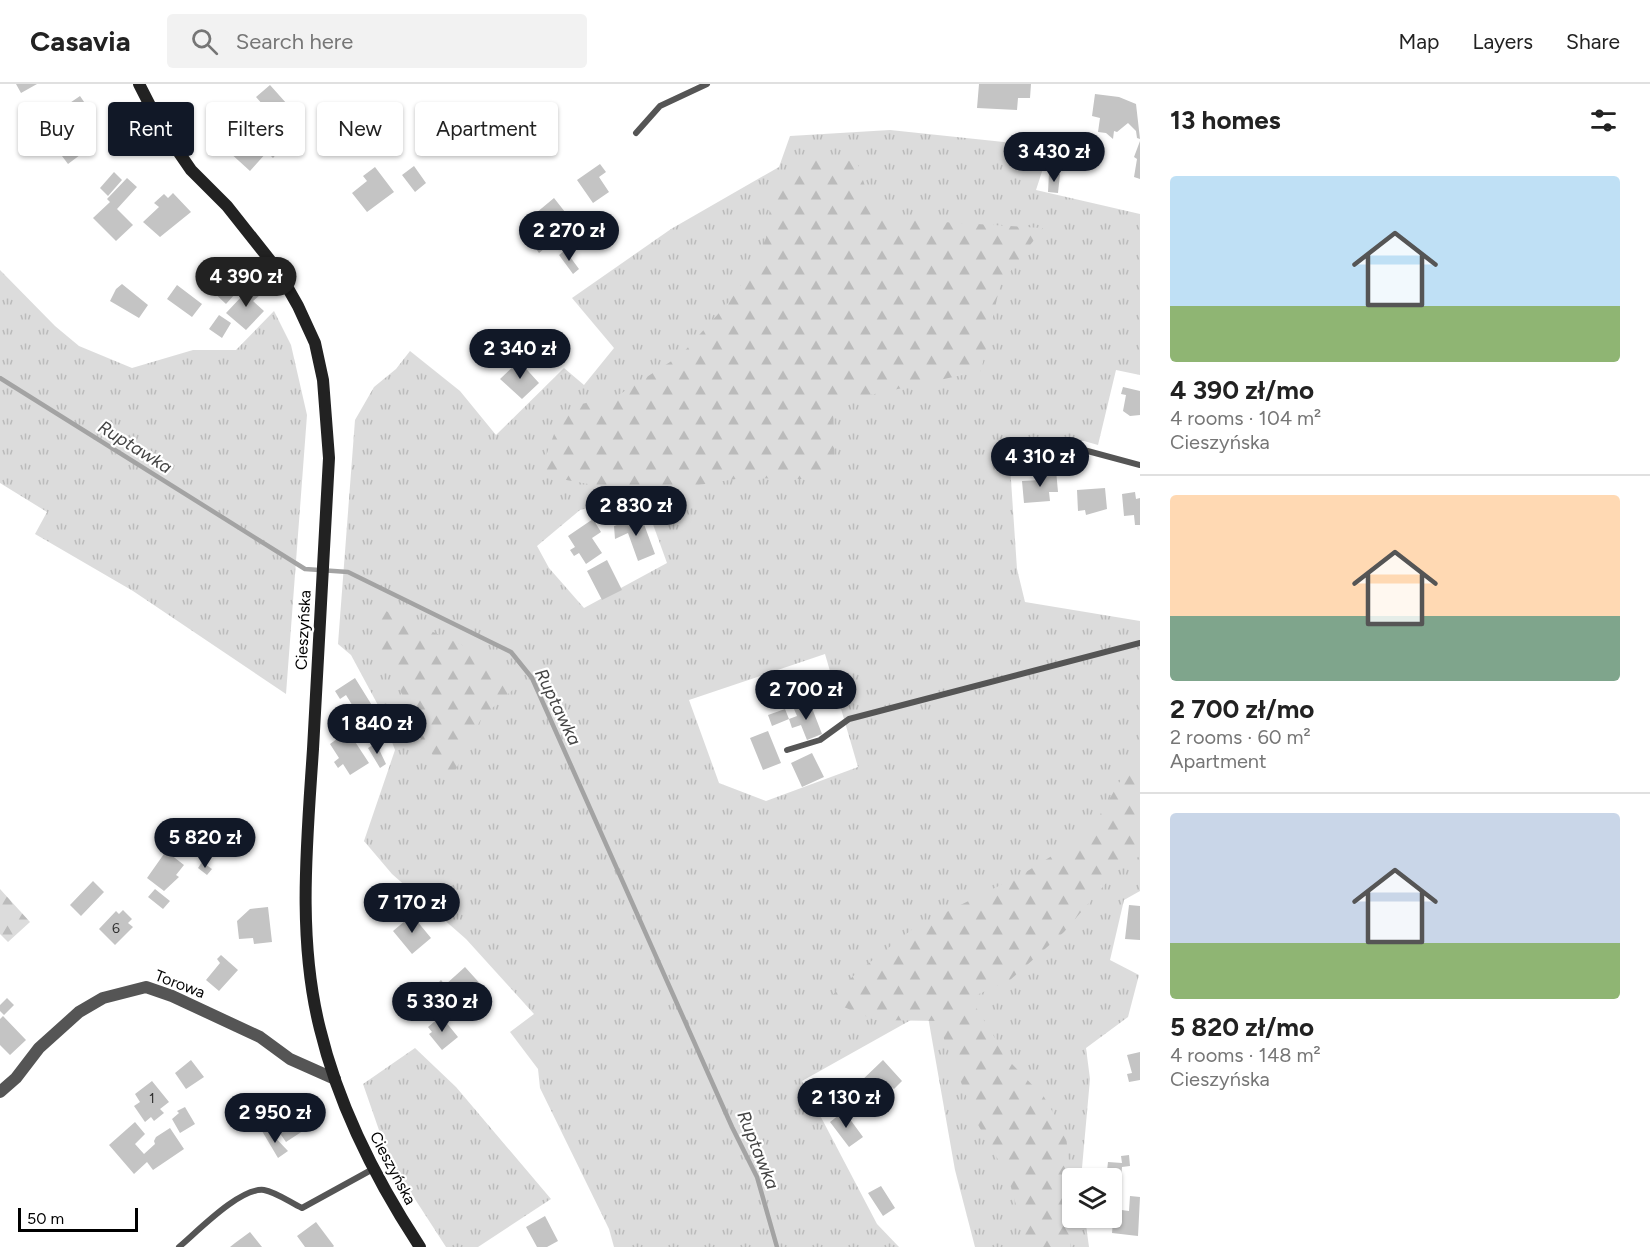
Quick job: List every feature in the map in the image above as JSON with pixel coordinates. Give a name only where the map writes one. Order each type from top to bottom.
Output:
[{"type":"main road","name":"Cieszyńska","points":[[139,84],[160,125],[191,170],[226,207],[276,269],[315,343],[328,412],[329,458],[307,835],[306,905],[310,970],[326,1054],[360,1143],[420,1247]]},
{"type":"street","name":"Torowa","points":[[0,1092],[16,1078],[39,1048],[79,1012],[103,998],[146,987],[172,996],[260,1037],[290,1059],[335,1079]]},
{"type":"lane","points":[[636,132],[660,106],[707,84]]},
{"type":"lane","points":[[1069,446],[1140,465]]},
{"type":"lane","points":[[787,750],[820,740],[849,719],[1140,643]]},
{"type":"lane","points":[[179,1247],[231,1204],[250,1192],[264,1190],[302,1208],[373,1169]]},
{"type":"green space","points":[[890,130],[1050,147],[1036,190],[1140,214],[1140,375],[1116,370],[1098,445],[1084,441],[1009,451],[1017,569],[1025,602],[1140,621],[1140,891],[1124,900],[1110,960],[1139,975],[1128,1017],[1086,1048],[1090,1079],[1082,1168],[1062,1168],[1062,1228],[1086,1228],[1089,1247],[975,1247],[955,1170],[927,1011],[802,1081],[877,1224],[899,1247],[614,1247],[609,1229],[540,1088],[538,1069],[510,1032],[534,1014],[466,939],[392,874],[364,841],[395,750],[379,707],[351,655],[338,644],[355,420],[374,387],[396,369],[410,351],[460,391],[496,435],[564,368],[584,385],[614,348],[572,298],[671,229],[779,167],[790,136]],"holes":[[[642,494],[667,563],[584,608],[549,568],[537,546],[580,510]],[[825,654],[858,767],[766,801],[719,783],[689,700]]]},
{"type":"green space","points":[[819,156],[857,162],[868,195],[893,219],[1043,228],[1000,285],[981,371],[833,403],[835,474],[801,479],[742,478],[643,494],[539,475],[557,426],[577,405],[617,396],[681,355],[728,303],[754,266],[766,238],[772,193],[789,176]]},
{"type":"green space","points":[[0,270],[55,326],[79,346],[132,368],[193,350],[236,350],[274,311],[291,345],[307,415],[286,694],[133,591],[35,534],[47,512],[0,483]]},
{"type":"green space","points":[[377,607],[489,657],[517,686],[482,717],[450,781],[420,736],[403,696],[378,650]]},
{"type":"green space","points":[[1140,748],[1140,856],[1118,869],[1064,932],[1010,980],[970,998],[1010,1062],[1044,1097],[1066,1135],[1069,1168],[1062,1168],[1062,1228],[1070,1228],[1070,1247],[1022,1247],[1025,1236],[1008,1177],[977,1123],[937,1021],[875,1020],[827,1000],[860,970],[914,928],[1021,875],[1089,833]]},
{"type":"green space","points":[[0,889],[30,922],[8,942],[0,934]]},
{"type":"green space","points":[[415,1048],[456,1087],[551,1199],[478,1247],[446,1247],[389,1159],[363,1084]]},
{"type":"building","points":[[16,84],[37,84],[21,93]]},
{"type":"building","points":[[979,84],[1031,84],[1030,98],[1018,98],[1017,110],[977,108]]},
{"type":"building","points":[[270,85],[285,102],[260,102],[256,97]]},
{"type":"building","points":[[1095,94],[1119,97],[1136,104],[1140,139],[1128,123],[1117,132],[1114,131],[1113,139],[1106,133],[1098,132],[1100,118],[1092,116]]},
{"type":"building","points":[[80,96],[84,102],[71,102]]},
{"type":"building","points":[[1140,141],[1140,179],[1134,177],[1137,159],[1134,157]]},
{"type":"building","points":[[62,156],[79,156],[68,164]]},
{"type":"building","points":[[234,156],[263,156],[250,171]]},
{"type":"building","points":[[600,164],[606,172],[599,177],[609,192],[593,203],[577,180]]},
{"type":"building","points":[[414,166],[426,183],[415,192],[402,175]]},
{"type":"building","points":[[375,167],[394,192],[367,212],[352,193],[367,181],[363,176]]},
{"type":"building","points":[[114,172],[122,180],[108,196],[100,188]]},
{"type":"building","points":[[1049,173],[1060,174],[1058,193],[1048,192]]},
{"type":"building","points":[[127,178],[137,187],[117,209],[133,225],[116,241],[93,218],[110,202],[107,199]]},
{"type":"building","points":[[173,193],[191,212],[160,237],[143,222],[159,207],[154,203],[164,194],[168,198]]},
{"type":"building","points":[[554,198],[565,212],[547,226],[557,238],[539,253],[523,231],[540,217],[536,213]]},
{"type":"building","points":[[565,250],[579,269],[573,274],[559,255]]},
{"type":"building","points":[[226,265],[245,283],[226,304],[207,286]]},
{"type":"building","points":[[247,283],[260,295],[253,301],[264,311],[246,330],[226,313],[243,295],[239,292]]},
{"type":"building","points":[[122,284],[148,305],[139,318],[110,301],[116,289]]},
{"type":"building","points":[[177,285],[202,304],[192,317],[167,299]]},
{"type":"building","points":[[219,315],[231,323],[222,338],[209,329]]},
{"type":"building","points":[[519,361],[539,383],[522,399],[500,379]]},
{"type":"building","points":[[1123,387],[1140,391],[1140,415],[1130,416],[1123,411],[1126,395],[1121,394]]},
{"type":"building","points":[[1056,470],[1058,492],[1049,492],[1050,501],[1024,503],[1022,481],[1041,480],[1040,471]]},
{"type":"building","points":[[1105,488],[1107,509],[1086,515],[1085,510],[1078,511],[1077,490]]},
{"type":"building","points":[[1135,492],[1136,499],[1140,498],[1140,525],[1135,525],[1134,515],[1124,516],[1122,494]]},
{"type":"building","points":[[641,516],[655,554],[638,561],[628,533],[615,539],[614,526]]},
{"type":"building","points":[[593,519],[601,532],[592,538],[602,553],[586,564],[579,553],[574,556],[570,550],[575,547],[568,536]]},
{"type":"building","points":[[607,560],[622,590],[602,600],[587,571]]},
{"type":"building","points":[[355,678],[373,707],[359,716],[346,695],[340,699],[335,691]]},
{"type":"building","points":[[810,703],[822,734],[807,740],[801,725],[792,728],[789,719],[797,716],[794,709]]},
{"type":"building","points":[[785,709],[789,719],[772,726],[768,715]]},
{"type":"building","points":[[348,731],[369,763],[350,775],[343,764],[338,768],[334,762],[339,758],[330,744]]},
{"type":"building","points":[[768,731],[781,763],[763,770],[750,738]]},
{"type":"building","points":[[376,743],[386,764],[380,768],[368,748]]},
{"type":"building","points":[[812,753],[824,777],[802,787],[791,763]]},
{"type":"building","points":[[166,851],[184,865],[176,875],[179,877],[164,891],[147,878]]},
{"type":"building","points":[[202,862],[212,869],[207,875],[198,868]]},
{"type":"building","points":[[93,881],[104,892],[81,916],[70,905]]},
{"type":"building","points":[[155,889],[170,901],[163,909],[148,897]]},
{"type":"building","points":[[1129,905],[1140,906],[1140,940],[1125,939]]},
{"type":"building","points":[[268,907],[272,942],[254,944],[253,938],[239,939],[237,921],[250,909]]},
{"type":"building","points":[[123,910],[132,919],[128,923],[133,927],[115,945],[99,929],[116,911],[119,914]]},
{"type":"building","points":[[412,915],[431,938],[412,954],[393,931]]},
{"type":"building","points":[[221,955],[238,970],[219,991],[206,980],[220,963],[217,959]]},
{"type":"building","points":[[465,967],[484,988],[465,1006],[450,990],[443,997],[434,987],[441,980],[445,985]]},
{"type":"building","points":[[7,998],[14,1005],[4,1015],[0,1011],[0,1005]]},
{"type":"building","points":[[3,1016],[26,1040],[10,1055],[0,1045],[0,1019]]},
{"type":"building","points":[[441,1016],[458,1037],[442,1050],[429,1034],[432,1032],[428,1027]]},
{"type":"building","points":[[1140,1052],[1140,1080],[1129,1082],[1127,1074],[1132,1073],[1127,1055]]},
{"type":"building","points":[[191,1060],[204,1077],[186,1089],[175,1073]]},
{"type":"building","points":[[883,1060],[902,1081],[894,1089],[889,1085],[872,1101],[857,1085]]},
{"type":"building","points":[[152,1081],[169,1102],[160,1109],[164,1113],[154,1121],[151,1117],[145,1122],[134,1106],[140,1102],[135,1094]]},
{"type":"building","points":[[300,1102],[315,1123],[286,1142],[279,1132],[289,1125],[281,1115]]},
{"type":"building","points":[[185,1107],[195,1124],[180,1133],[172,1119],[179,1113],[177,1111]]},
{"type":"building","points":[[844,1111],[863,1137],[849,1147],[830,1122]]},
{"type":"building","points":[[135,1122],[145,1134],[135,1144],[144,1154],[155,1144],[156,1137],[170,1128],[184,1149],[153,1170],[147,1162],[134,1174],[109,1145]]},
{"type":"building","points":[[267,1129],[288,1151],[278,1158],[262,1131]]},
{"type":"building","points":[[1129,1155],[1130,1166],[1107,1168],[1108,1162],[1122,1163],[1121,1156]]},
{"type":"building","points":[[881,1186],[895,1208],[883,1216],[868,1193]]},
{"type":"building","points":[[1130,1196],[1140,1197],[1138,1236],[1112,1233],[1112,1228],[1122,1228],[1122,1210],[1129,1211]]},
{"type":"building","points":[[545,1216],[558,1241],[547,1247],[537,1247],[526,1227]]},
{"type":"building","points":[[316,1222],[333,1247],[305,1247],[297,1236]]},
{"type":"building","points":[[250,1232],[262,1247],[230,1247],[235,1243]]},
{"type":"waterway","name":"Ruptawka","points":[[0,378],[305,569],[348,572],[511,652],[532,678],[732,1127],[757,1177],[777,1247]]}]
